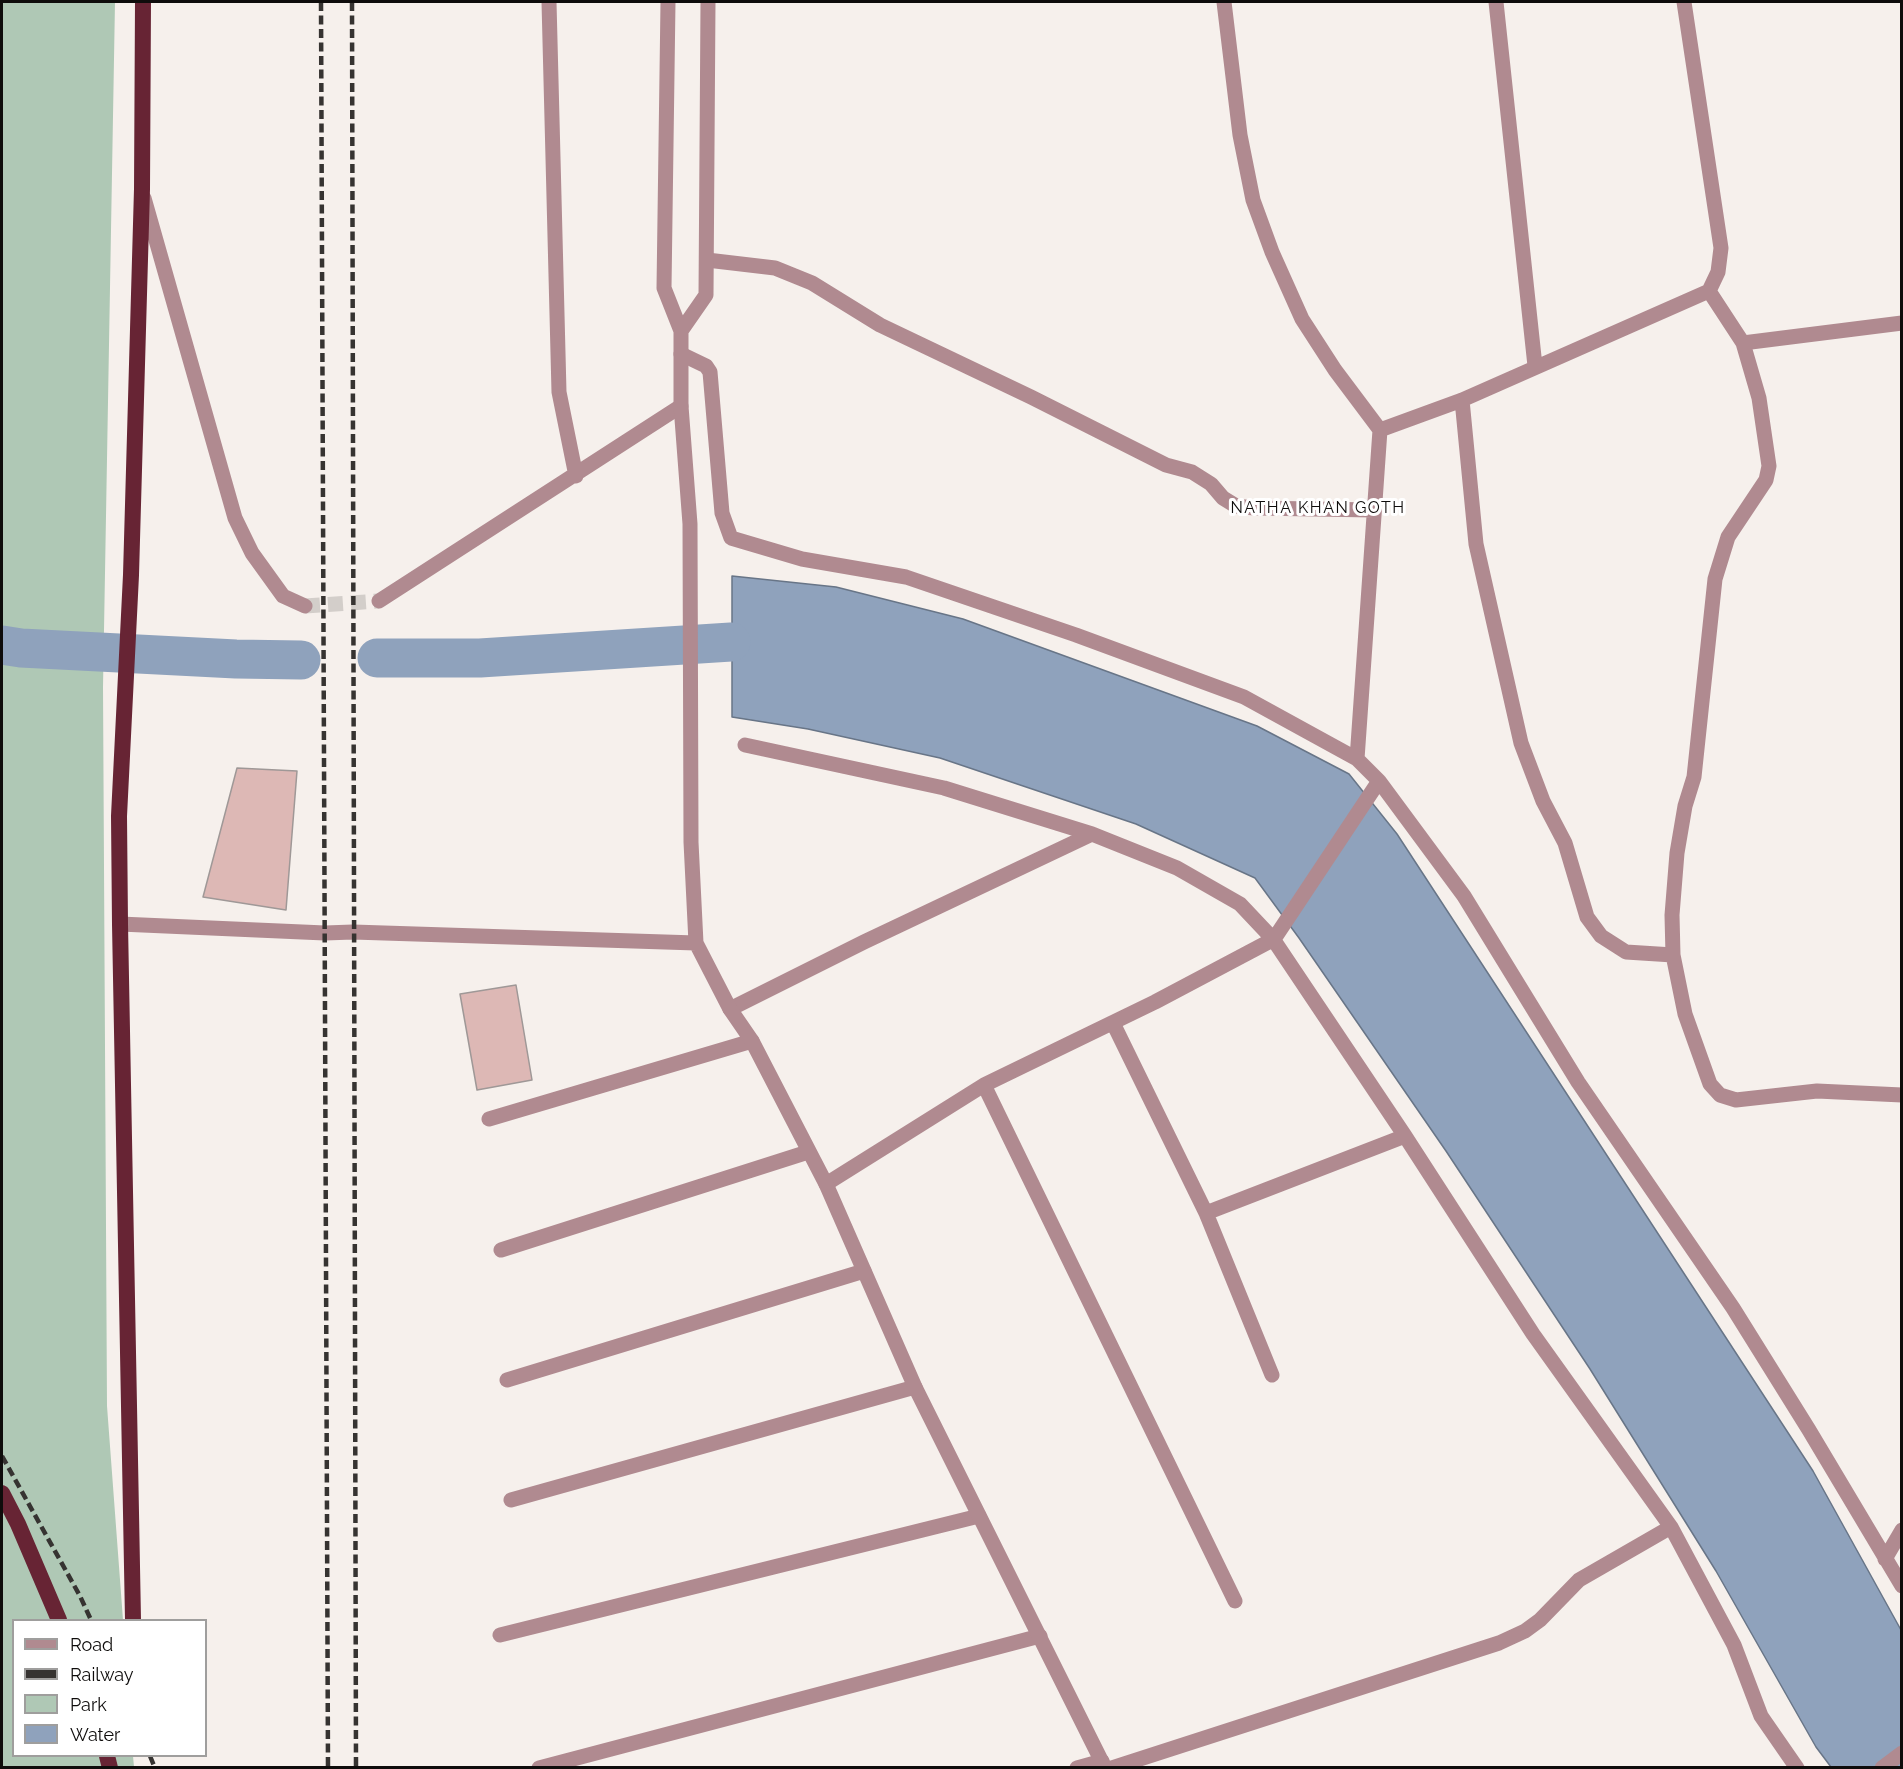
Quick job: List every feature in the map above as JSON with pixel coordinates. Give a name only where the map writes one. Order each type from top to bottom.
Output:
[{"type":"highway","points":[[133,1619],[119,816],[131,575],[142,189],[143,2]]},
{"type":"highway","points":[[2,1493],[18,1524],[59,1619]]},
{"type":"street","points":[[549,2],[559,392],[576,476]]},
{"type":"street","points":[[668,2],[664,288],[681,331],[681,406],[690,524],[691,842],[696,943],[730,1009],[752,1041],[826,1184],[915,1387],[1106,1765]]},
{"type":"street","points":[[681,331],[706,296],[708,2]]},
{"type":"street","points":[[1224,2],[1240,135],[1253,200],[1268,242],[1302,319],[1335,370],[1380,430],[1357,759]]},
{"type":"street","points":[[1496,2],[1535,366]]},
{"type":"street","points":[[1380,430],[1462,400],[1709,291],[1718,272],[1721,248],[1684,2]]},
{"type":"street","points":[[142,189],[235,518],[252,554],[283,596],[305,606]]},
{"type":"street","points":[[707,260],[775,268],[812,283],[880,325],[1166,465],[1192,472],[1211,484],[1223,498],[1236,506],[1374,510]]},
{"type":"street","points":[[1709,291],[1743,343],[1760,398],[1769,466],[1766,480],[1728,537],[1715,579],[1694,777],[1685,806],[1677,853],[1672,915],[1672,955],[1685,1014],[1710,1084],[1720,1095],[1736,1100],[1817,1092],[1902,1095]]},
{"type":"street","points":[[1743,343],[1902,323]]},
{"type":"street","points":[[681,354],[706,366],[710,372],[722,513],[731,538],[802,559],[906,577],[1076,635],[1244,697],[1357,759],[1464,896],[1578,1082],[1733,1308],[1902,1586]]},
{"type":"street","points":[[1462,400],[1476,544],[1521,743],[1544,801],[1565,843],[1587,917],[1601,936],[1626,951],[1672,955]]},
{"type":"street","points":[[379,602],[681,406]]},
{"type":"street","points":[[745,745],[944,788],[1092,834],[1177,868],[1240,904],[1274,939],[1533,1334],[1671,1527],[1734,1645],[1761,1716],[1797,1767]]},
{"type":"street","points":[[826,1184],[984,1085],[1113,1023],[1274,939],[1378,783]]},
{"type":"street","points":[[730,1009],[864,942],[1092,834]]},
{"type":"street","points":[[120,924],[325,933],[365,932],[696,943]]},
{"type":"street","points":[[1113,1023],[1206,1213],[1272,1375]]},
{"type":"street","points":[[489,1119],[752,1041]]},
{"type":"street","points":[[984,1085],[1234,1601]]},
{"type":"street","points":[[1206,1213],[1405,1136]]},
{"type":"street","points":[[501,1250],[808,1152]]},
{"type":"street","points":[[507,1380],[864,1271]]},
{"type":"street","points":[[511,1500],[915,1387]]},
{"type":"street","points":[[500,1635],[980,1516]]},
{"type":"street","points":[[1077,1767],[1106,1765],[1499,1643],[1525,1632],[1579,1580],[1671,1527]]},
{"type":"street","points":[[1884,1558],[1902,1530]]},
{"type":"street","points":[[539,1767],[1040,1636]]},
{"type":"street","points":[[1882,1767],[1902,1754]]},
{"type":"green space","points":[[2,2],[115,2],[103,687],[107,1406],[123,1619],[12,1619],[12,1757],[133,1757],[134,1767],[2,1768]]},
{"type":"water","points":[[732,576],[836,587],[963,619],[1257,726],[1349,774],[1397,834],[1813,1471],[1901,1630],[1901,1767],[1831,1767],[1816,1747],[1716,1571],[1590,1369],[1446,1151],[1255,878],[1136,824],[940,758],[808,729],[732,717]]},
{"type":"building","points":[[237,768],[297,771],[286,910],[203,897]]},
{"type":"building","points":[[516,985],[532,1080],[477,1090],[460,994]]},
{"type":"waterway","points":[[377,658],[480,658],[731,642]]},
{"type":"waterway","points":[[2,645],[21,648],[236,659],[301,660]]},
{"type":"tunnel","points":[[305,606],[379,601]]},
{"type":"railway","points":[[321,2],[328,1768]]},
{"type":"railway","points":[[352,2],[356,1768]]},
{"type":"railway","points":[[2,1456],[91,1619]]},
{"type":"railway","points":[[150,1757],[155,1768]]},
{"type":"district","name":"NATHA KHAN GOTH","points":[[1318,508]]}]
